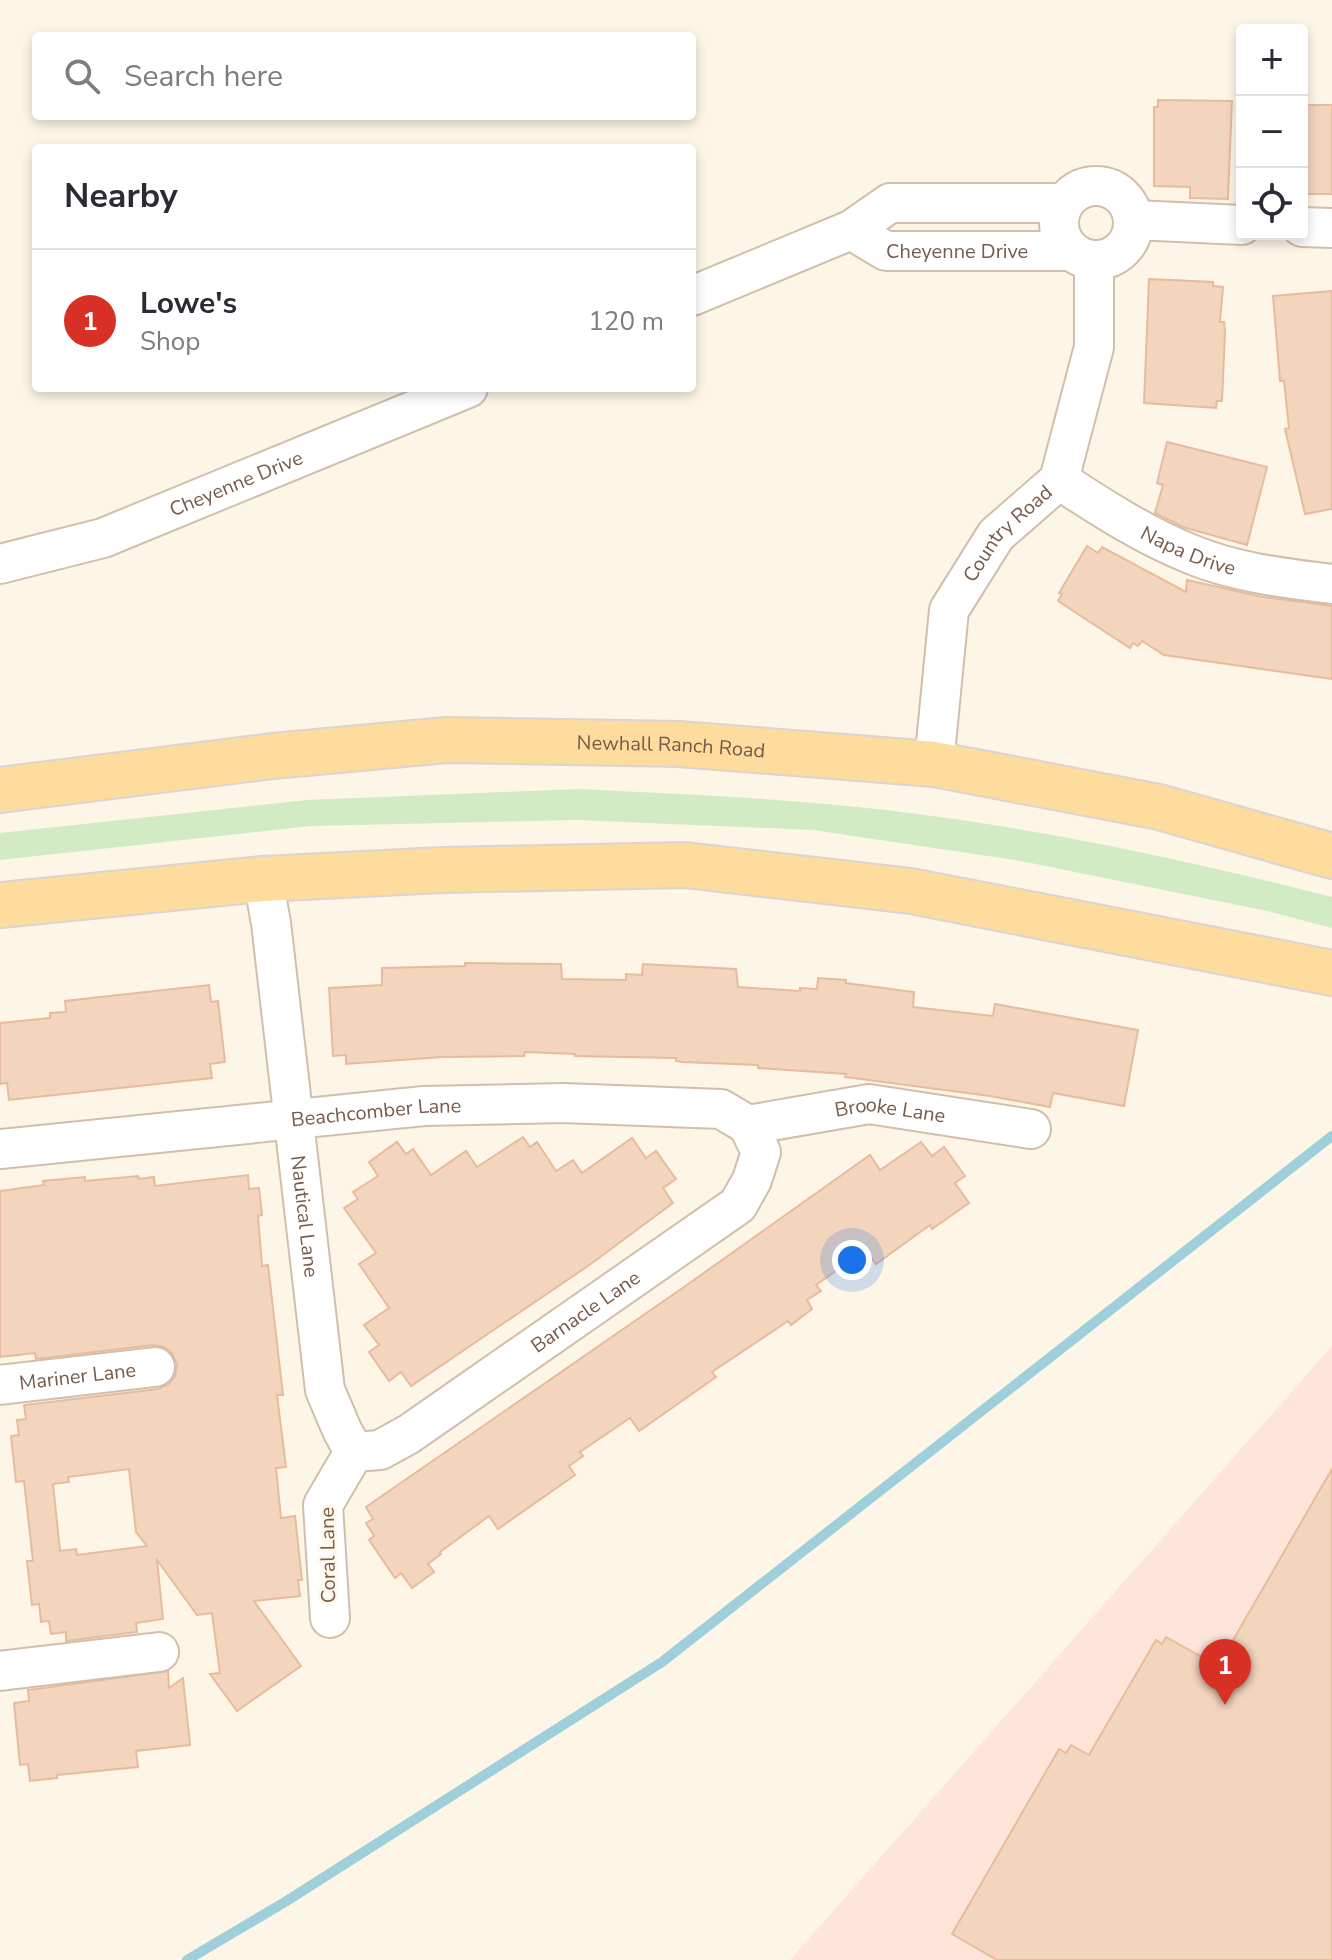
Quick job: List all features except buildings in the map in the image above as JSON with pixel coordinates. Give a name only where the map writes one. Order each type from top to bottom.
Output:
[{"type":"main road","name":"Newhall Ranch Road","points":[[0,790],[273,756],[447,740],[679,744],[934,764],[1159,807],[1332,856]]},
{"type":"main road","points":[[0,905],[263,879],[443,870],[685,865],[911,891],[1332,973]]},
{"type":"street","points":[[1105,187],[1125,199],[1134,220],[1128,244],[1119,254],[1107,260],[1082,256],[1062,241],[1059,228],[1059,215],[1064,203],[1082,188],[1105,187]]},
{"type":"street","name":"Cheyenne Drive","points":[[696,294],[851,230],[890,203],[1064,203]]},
{"type":"street","points":[[1134,220],[1236,225]]},
{"type":"street","points":[[1308,227],[1332,228]]},
{"type":"street","name":"Cheyenne Drive","points":[[851,230],[886,251],[1082,256]]},
{"type":"street","name":"Country Road","points":[[934,764],[949,610],[996,535],[1059,480],[1094,347],[1082,256]]},
{"type":"street","name":"Cheyenne Drive","points":[[0,564],[103,538],[458,392]]},
{"type":"street","name":"Napa Drive","points":[[1059,480],[1136,529],[1196,556],[1266,575],[1332,584]]},
{"type":"street","name":"Nautical Lane","points":[[263,879],[271,923],[325,1390],[354,1452]]},
{"type":"street","name":"Beachcomber Lane","points":[[0,1149],[424,1106],[563,1103],[721,1109],[748,1125]]},
{"type":"street","name":"Brooke Lane","points":[[748,1125],[869,1104],[1031,1129]]},
{"type":"street","name":"Barnacle Lane","points":[[354,1452],[380,1450],[409,1434],[738,1205],[752,1180],[761,1152],[748,1125]]},
{"type":"street","name":"Mariner Lane","points":[[0,1385],[155,1367]]},
{"type":"street","name":"Coral Lane","points":[[330,1618],[323,1505],[354,1452]]},
{"type":"street","points":[[0,1671],[159,1652]]},
{"type":"shaded area","points":[[1332,1346],[1332,1960],[790,1960]]},
{"type":"green space","points":[[578,789],[755,798],[879,809],[1075,839],[1332,897],[1332,928],[1267,911],[1021,861],[813,830],[577,820],[312,826],[0,860],[0,833],[307,800]]},
{"type":"waterway","points":[[187,1960],[285,1902],[662,1662],[1332,1136]]},
{"type":"place","name":"Lowe's","points":[[1225,1705]]}]
